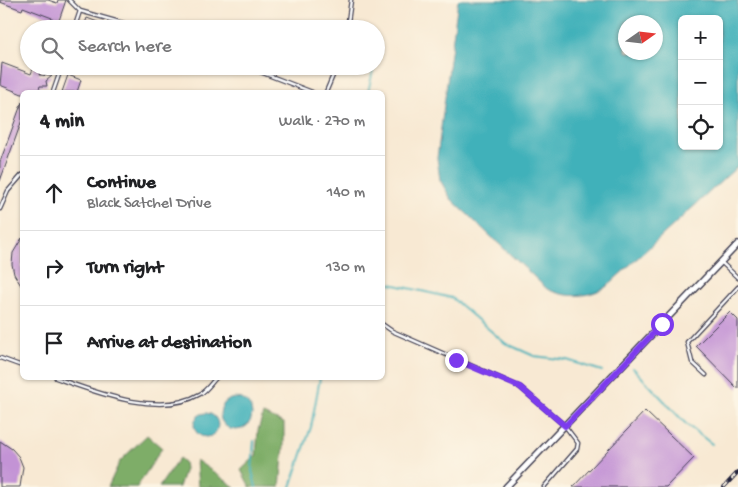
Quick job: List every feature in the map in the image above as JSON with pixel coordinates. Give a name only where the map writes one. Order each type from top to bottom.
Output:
[{"type":"street","points":[[506,487],[738,244]]},
{"type":"lane","points":[[69,0],[80,11],[112,20]]},
{"type":"lane","points":[[348,20],[351,0]]},
{"type":"lane","points":[[77,20],[80,11]]},
{"type":"lane","points":[[54,90],[59,75]]},
{"type":"lane","points":[[268,75],[307,90]]},
{"type":"lane","points":[[327,90],[333,75]]},
{"type":"lane","points":[[0,209],[8,191],[20,176]]},
{"type":"lane","points":[[721,262],[738,278]]},
{"type":"lane","points":[[706,375],[692,362],[687,342],[738,287]]},
{"type":"lane","points":[[385,326],[448,357],[520,387],[565,426],[578,443],[577,449],[544,487]]},
{"type":"lane","points":[[0,358],[20,365]]},
{"type":"lane","points":[[62,380],[93,391],[146,405],[180,401],[200,394],[214,380]]},
{"type":"green space","points":[[263,414],[284,423],[280,487],[250,487],[241,470],[256,456],[258,430]]},
{"type":"green space","points":[[147,435],[162,448],[137,487],[108,487],[120,461]]},
{"type":"green space","points":[[179,458],[184,462],[185,469],[179,487],[159,487]]},
{"type":"green space","points":[[196,460],[235,487],[198,487]]},
{"type":"water","points":[[458,0],[738,0],[738,166],[606,287],[599,291],[576,296],[547,289],[451,199],[440,180],[437,158]]},
{"type":"water","points":[[236,398],[248,402],[252,414],[248,426],[236,430],[224,426],[220,414],[224,402]]},
{"type":"water","points":[[206,413],[211,414],[217,420],[217,430],[211,436],[206,437],[201,436],[195,430],[194,425],[195,420],[201,414]]},
{"type":"building","points":[[0,0],[48,0],[57,3],[58,0],[66,0],[59,20],[51,20],[52,18],[23,7],[22,10],[0,2]]},
{"type":"building","points":[[2,63],[20,70],[20,75],[52,76],[46,81],[47,86],[40,86],[39,90],[20,90],[20,93],[0,85]]},
{"type":"building","points":[[68,75],[81,80],[78,90],[63,90]]},
{"type":"building","points":[[20,107],[20,126],[0,181],[0,162]]},
{"type":"building","points":[[20,241],[20,284],[14,274],[12,264],[13,253]]},
{"type":"building","points":[[730,312],[738,320],[738,389],[696,346]]},
{"type":"building","points":[[645,411],[694,458],[666,487],[573,487]]},
{"type":"building","points":[[0,441],[12,449],[19,457],[23,467],[20,487],[0,487]]},
{"type":"waterway","points":[[368,90],[372,75]]},
{"type":"waterway","points":[[385,283],[452,298],[505,343],[534,356],[567,360],[602,371]]},
{"type":"waterway","points":[[633,368],[687,425],[712,444]]},
{"type":"waterway","points":[[291,487],[311,427],[320,380]]},
{"type":"waterway","points":[[254,441],[252,471],[256,487]]},
{"type":"railway","points":[[724,487],[738,472]]},
{"type":"route","points":[[456,360],[520,387],[565,426],[662,324]]}]
